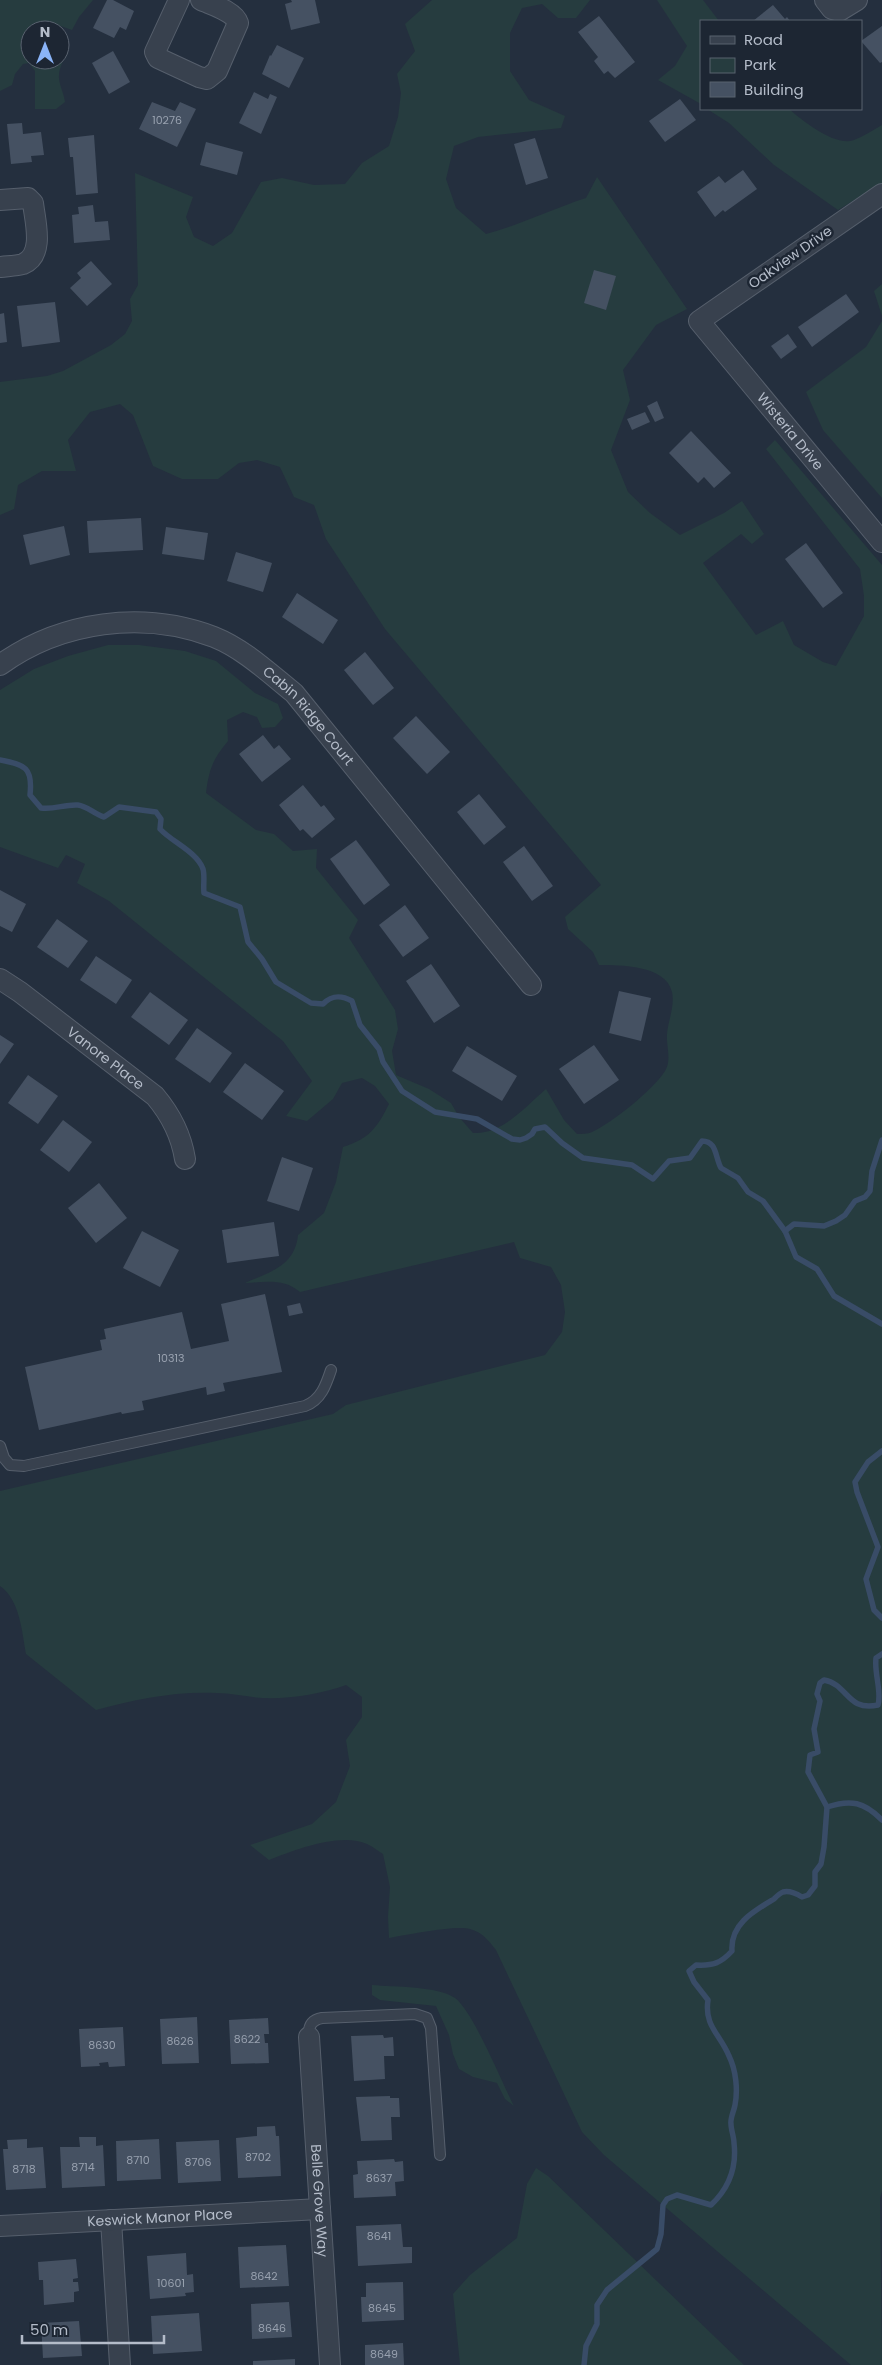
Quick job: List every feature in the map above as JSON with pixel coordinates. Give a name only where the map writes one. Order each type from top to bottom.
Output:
[{"type":"street","points":[[179,0],[155,52],[158,58],[200,78],[207,79],[217,70],[238,23],[236,18],[201,0]]},
{"type":"street","points":[[826,0],[832,9],[839,11],[857,0]]},
{"type":"street","name":"Oakview Drive","points":[[699,321],[882,194]]},
{"type":"street","points":[[0,200],[22,198],[31,201],[37,243],[36,251],[29,261],[22,264],[0,267]]},
{"type":"street","name":"Wisteria Drive","points":[[699,321],[882,542]]},
{"type":"street","name":"Cabin Ridge Court","points":[[0,665],[15,654],[73,630],[119,622],[171,625],[214,637],[246,654],[294,693],[531,985]]},
{"type":"street","name":"Vanore Place","points":[[0,979],[20,992],[155,1096],[169,1112],[178,1131],[185,1159]]},
{"type":"street","name":"Belle Grove Way","points":[[309,2037],[330,2365]]},
{"type":"street","name":"Keswick Manor Place","points":[[0,2226],[320,2209]]},
{"type":"street","points":[[111,2220],[120,2365]]},
{"type":"lane","points":[[0,1446],[4,1458],[10,1465],[24,1466],[305,1406],[313,1403],[318,1398],[326,1385],[331,1370]]},
{"type":"lane","points":[[309,2037],[310,2027],[313,2022],[322,2018],[415,2014],[427,2018],[431,2028],[440,2155]]},
{"type":"green space","points":[[0,0],[93,0],[79,17],[72,30],[70,29],[70,20],[20,20],[20,68],[15,74],[12,85],[0,91]]},
{"type":"green space","points":[[432,0],[590,0],[576,18],[558,18],[542,4],[522,8],[510,33],[510,71],[529,100],[565,116],[561,128],[478,137],[454,146],[446,179],[456,208],[486,234],[586,198],[597,177],[687,309],[656,325],[623,370],[630,400],[611,450],[628,492],[650,513],[680,535],[724,513],[742,501],[764,534],[752,544],[741,534],[703,563],[756,635],[783,621],[794,645],[823,662],[836,666],[864,616],[864,596],[860,569],[766,449],[775,440],[882,565],[882,2191],[880,2198],[882,2365],[851,2365],[604,2155],[582,2132],[496,1950],[482,1935],[470,1929],[454,1928],[389,1938],[390,1887],[383,1854],[367,1844],[344,1840],[331,1841],[304,1847],[269,1860],[250,1845],[312,1824],[336,1802],[350,1766],[346,1740],[362,1717],[362,1697],[346,1685],[316,1693],[284,1698],[263,1698],[217,1693],[186,1693],[141,1699],[96,1710],[26,1654],[16,1608],[7,1592],[0,1586],[0,1491],[333,1414],[346,1405],[545,1355],[562,1332],[565,1312],[561,1285],[551,1267],[520,1258],[514,1242],[300,1292],[281,1283],[245,1283],[272,1271],[287,1261],[296,1246],[298,1235],[324,1213],[336,1182],[343,1147],[352,1144],[371,1132],[389,1104],[375,1086],[362,1078],[342,1083],[333,1099],[307,1121],[286,1116],[312,1081],[283,1041],[109,901],[77,883],[85,864],[66,855],[58,868],[0,847],[0,690],[34,669],[68,656],[108,645],[139,645],[185,651],[216,661],[255,693],[278,704],[283,718],[275,727],[262,728],[257,717],[243,712],[227,720],[228,741],[212,765],[206,793],[256,830],[274,834],[293,851],[317,849],[316,868],[358,920],[349,938],[395,1010],[398,1029],[392,1051],[396,1075],[429,1089],[451,1103],[459,1117],[473,1133],[494,1130],[503,1125],[546,1089],[564,1120],[577,1134],[590,1133],[632,1105],[652,1087],[667,1067],[667,1034],[673,997],[668,983],[661,976],[641,968],[599,965],[593,952],[568,929],[565,917],[601,885],[385,629],[326,539],[314,505],[294,497],[280,467],[257,460],[239,463],[218,479],[182,479],[153,466],[133,415],[120,404],[90,412],[68,440],[76,471],[42,471],[18,485],[14,509],[0,515],[0,382],[47,376],[63,371],[111,345],[125,334],[132,321],[130,299],[138,285],[135,173],[193,197],[186,217],[194,237],[213,246],[232,233],[261,182],[282,178],[314,185],[345,184],[362,163],[389,146],[398,117],[401,93],[397,74],[415,51],[405,24]]},
{"type":"green space","points":[[657,0],[703,0],[718,20],[700,20],[700,103],[658,80],[675,66],[687,46]]},
{"type":"green space","points":[[60,70],[60,84],[65,102],[56,109],[35,109],[35,71]]},
{"type":"green space","points":[[709,110],[790,110],[820,132],[838,140],[846,141],[854,140],[882,125],[882,183],[838,210],[774,165],[729,123]]},
{"type":"green space","points":[[882,284],[882,316],[874,291]]},
{"type":"green space","points":[[882,321],[882,498],[823,430],[806,392],[866,347]]},
{"type":"green space","points":[[372,1985],[427,1989],[455,1998],[470,2017],[487,2048],[514,2106],[505,2099],[497,2083],[473,2077],[459,2069],[453,2054],[449,2035],[436,2006],[380,2000],[372,1995]]},
{"type":"green space","points":[[536,2168],[548,2176],[744,2365],[460,2365],[453,2294],[470,2275],[517,2238],[527,2184]]},
{"type":"building","points":[[107,0],[113,0],[134,11],[126,30],[120,27],[114,38],[93,28]]},
{"type":"building","points":[[291,0],[315,0],[320,23],[291,30],[285,4],[292,2]]},
{"type":"building","points":[[773,5],[785,19],[787,17],[789,20],[754,20]]},
{"type":"building","points":[[599,16],[635,62],[615,78],[608,71],[604,74],[594,61],[598,57],[578,32]]},
{"type":"building","points":[[882,26],[882,62],[880,63],[862,40]]},
{"type":"building","points":[[277,45],[304,58],[289,88],[262,74],[270,55]]},
{"type":"building","points":[[113,51],[130,82],[109,94],[92,63]]},
{"type":"building","points":[[254,92],[268,99],[270,94],[277,97],[261,134],[239,123]]},
{"type":"building","points":[[680,99],[696,120],[665,142],[649,121]]},
{"type":"building","points":[[152,102],[175,111],[180,102],[196,109],[177,147],[139,129]]},
{"type":"building","points":[[22,123],[23,134],[41,132],[44,155],[31,156],[32,162],[11,164],[7,124]]},
{"type":"building","points":[[94,135],[98,193],[76,195],[73,157],[70,157],[68,138]]},
{"type":"building","points":[[535,138],[548,178],[526,185],[514,144]]},
{"type":"building","points":[[206,142],[243,152],[237,175],[200,165]]},
{"type":"building","points":[[743,170],[757,189],[715,217],[697,192],[719,176],[725,183]]},
{"type":"building","points":[[93,205],[95,222],[108,221],[110,240],[74,243],[72,215],[79,214],[78,207]]},
{"type":"building","points":[[91,261],[112,284],[87,306],[70,288],[81,278],[77,273]]},
{"type":"building","points":[[594,270],[616,276],[606,310],[584,303]]},
{"type":"building","points":[[846,294],[859,312],[812,347],[798,327]]},
{"type":"building","points":[[55,302],[60,342],[22,347],[17,306]]},
{"type":"building","points":[[4,313],[7,342],[0,343],[0,314]]},
{"type":"building","points":[[788,334],[797,347],[781,359],[771,346]]},
{"type":"building","points":[[657,401],[664,418],[655,422],[647,406]]},
{"type":"building","points":[[645,412],[650,422],[632,430],[627,419]]},
{"type":"building","points":[[691,431],[731,473],[714,488],[704,477],[698,483],[669,453]]},
{"type":"building","points":[[141,518],[143,550],[89,553],[87,521]]},
{"type":"building","points":[[64,526],[70,555],[30,565],[23,535]]},
{"type":"building","points":[[166,527],[208,533],[204,560],[162,554]]},
{"type":"building","points":[[806,543],[843,593],[823,608],[785,559]]},
{"type":"building","points":[[236,552],[272,563],[263,592],[227,581]]},
{"type":"building","points":[[297,593],[338,620],[323,644],[282,617]]},
{"type":"building","points":[[365,652],[394,688],[373,705],[344,670]]},
{"type":"building","points":[[416,716],[450,752],[427,774],[393,738]]},
{"type":"building","points":[[263,735],[274,749],[279,745],[291,759],[262,782],[239,754]]},
{"type":"building","points":[[303,785],[321,807],[324,805],[335,819],[312,838],[303,829],[300,831],[279,805]]},
{"type":"building","points":[[479,794],[506,827],[484,845],[457,812]]},
{"type":"building","points":[[356,840],[390,885],[364,905],[330,859]]},
{"type":"building","points":[[524,846],[553,886],[532,901],[503,862]]},
{"type":"building","points":[[0,890],[26,904],[12,932],[0,926]]},
{"type":"building","points":[[405,905],[429,938],[403,957],[379,925]]},
{"type":"building","points":[[57,919],[88,941],[68,968],[37,947]]},
{"type":"building","points":[[96,956],[132,980],[116,1004],[80,980]]},
{"type":"building","points":[[431,964],[460,1006],[434,1023],[406,981]]},
{"type":"building","points":[[619,991],[651,998],[641,1041],[609,1033]]},
{"type":"building","points":[[150,992],[188,1020],[169,1045],[131,1017]]},
{"type":"building","points":[[197,1028],[232,1053],[210,1083],[175,1059]]},
{"type":"building","points":[[0,1035],[14,1044],[0,1064]]},
{"type":"building","points":[[594,1045],[619,1080],[584,1104],[559,1069]]},
{"type":"building","points":[[467,1046],[517,1076],[502,1101],[452,1071]]},
{"type":"building","points":[[245,1063],[284,1091],[262,1120],[223,1092]]},
{"type":"building","points":[[28,1075],[58,1096],[38,1124],[8,1103]]},
{"type":"building","points":[[63,1120],[92,1142],[69,1172],[40,1150]]},
{"type":"building","points":[[282,1157],[313,1168],[299,1211],[267,1201]]},
{"type":"building","points":[[99,1183],[127,1218],[96,1243],[68,1208]]},
{"type":"building","points":[[274,1222],[279,1256],[227,1263],[222,1230]]},
{"type":"building","points":[[142,1231],[179,1250],[160,1287],[123,1268]]},
{"type":"building","points":[[265,1294],[282,1372],[223,1383],[225,1391],[207,1395],[206,1387],[142,1401],[144,1410],[122,1414],[121,1412],[39,1430],[25,1367],[102,1350],[100,1340],[106,1339],[104,1329],[182,1312],[191,1349],[229,1341],[221,1304]]},
{"type":"building","points":[[300,1303],[303,1313],[289,1316],[287,1306]]},
{"type":"building","points":[[197,2017],[199,2063],[162,2064],[160,2019]]},
{"type":"building","points":[[268,2018],[269,2034],[264,2034],[265,2043],[268,2043],[269,2063],[231,2064],[229,2020]]},
{"type":"building","points":[[123,2027],[125,2066],[109,2067],[108,2062],[99,2063],[100,2066],[81,2067],[79,2029]]},
{"type":"building","points":[[383,2035],[384,2038],[393,2037],[394,2056],[384,2056],[385,2079],[354,2081],[351,2036]]},
{"type":"building","points":[[390,2096],[390,2098],[399,2098],[400,2117],[391,2117],[392,2140],[361,2141],[356,2097]]},
{"type":"building","points":[[275,2126],[276,2136],[279,2136],[281,2176],[238,2178],[236,2138],[257,2136],[257,2127]]},
{"type":"building","points":[[79,2137],[96,2137],[96,2146],[103,2145],[105,2186],[62,2188],[60,2147],[80,2147]]},
{"type":"building","points":[[27,2139],[27,2148],[43,2147],[46,2188],[6,2190],[3,2149],[8,2149],[7,2140]]},
{"type":"building","points":[[159,2139],[161,2179],[117,2181],[116,2141]]},
{"type":"building","points":[[219,2140],[221,2181],[178,2183],[176,2142]]},
{"type":"building","points":[[394,2159],[395,2162],[403,2161],[404,2181],[395,2182],[396,2196],[354,2198],[353,2175],[358,2174],[357,2161]]},
{"type":"building","points":[[401,2224],[403,2247],[412,2247],[412,2263],[358,2266],[356,2226]]},
{"type":"building","points":[[286,2245],[289,2286],[240,2288],[238,2247]]},
{"type":"building","points":[[186,2253],[187,2275],[193,2274],[194,2292],[185,2293],[186,2296],[150,2299],[147,2256]]},
{"type":"building","points":[[76,2259],[78,2278],[73,2279],[73,2282],[78,2282],[79,2291],[74,2292],[74,2302],[44,2305],[43,2280],[39,2280],[38,2262]]},
{"type":"building","points":[[403,2282],[404,2320],[362,2322],[361,2297],[366,2297],[366,2283]]},
{"type":"building","points":[[289,2302],[292,2337],[252,2339],[251,2304]]},
{"type":"building","points":[[199,2313],[202,2351],[153,2354],[151,2316]]},
{"type":"building","points":[[79,2321],[82,2356],[43,2358],[41,2323]]},
{"type":"building","points":[[403,2343],[404,2365],[365,2365],[365,2345]]},
{"type":"building","points":[[295,2359],[295,2365],[253,2365],[253,2361]]},
{"type":"waterway","points":[[0,760],[26,769],[30,778],[30,795],[41,808],[78,805],[104,817],[119,807],[156,812],[161,819],[160,829],[190,852],[200,863],[204,872],[204,893],[240,907],[248,942],[262,959],[276,982],[311,1003],[323,1004],[337,997],[352,1001],[360,1025],[379,1049],[383,1062],[402,1091],[435,1112],[477,1119],[512,1139],[520,1140],[526,1138],[535,1129],[545,1127],[562,1143],[583,1158],[632,1165],[653,1179],[669,1161],[690,1158],[702,1141],[707,1142],[715,1150],[721,1168],[738,1178],[748,1192],[763,1201],[785,1231],[796,1257],[817,1269],[834,1296],[882,1324]]},
{"type":"waterway","points":[[785,1231],[794,1224],[824,1226],[836,1221],[845,1215],[855,1201],[865,1197],[870,1191],[872,1171],[882,1140]]},
{"type":"waterway","points":[[882,1451],[868,1462],[855,1482],[878,1547],[866,1579],[874,1610],[882,1618]]},
{"type":"waterway","points":[[584,2365],[586,2346],[597,2324],[597,2305],[607,2290],[657,2249],[661,2234],[663,2205],[667,2199],[677,2195],[711,2205],[727,2185],[733,2169],[735,2152],[731,2129],[736,2099],[735,2074],[725,2048],[708,2017],[708,2000],[694,1982],[689,1971],[696,1965],[712,1964],[724,1958],[732,1951],[735,1933],[745,1919],[781,1893],[791,1892],[802,1897],[808,1895],[815,1886],[815,1872],[821,1864],[824,1847],[827,1807],[808,1772],[810,1755],[818,1752],[814,1729],[820,1701],[817,1694],[820,1683],[824,1680],[832,1683],[860,1705],[878,1705],[876,1658],[882,1654]]},
{"type":"waterway","points":[[827,1807],[843,1803],[857,1804],[869,1809],[882,1820]]}]
